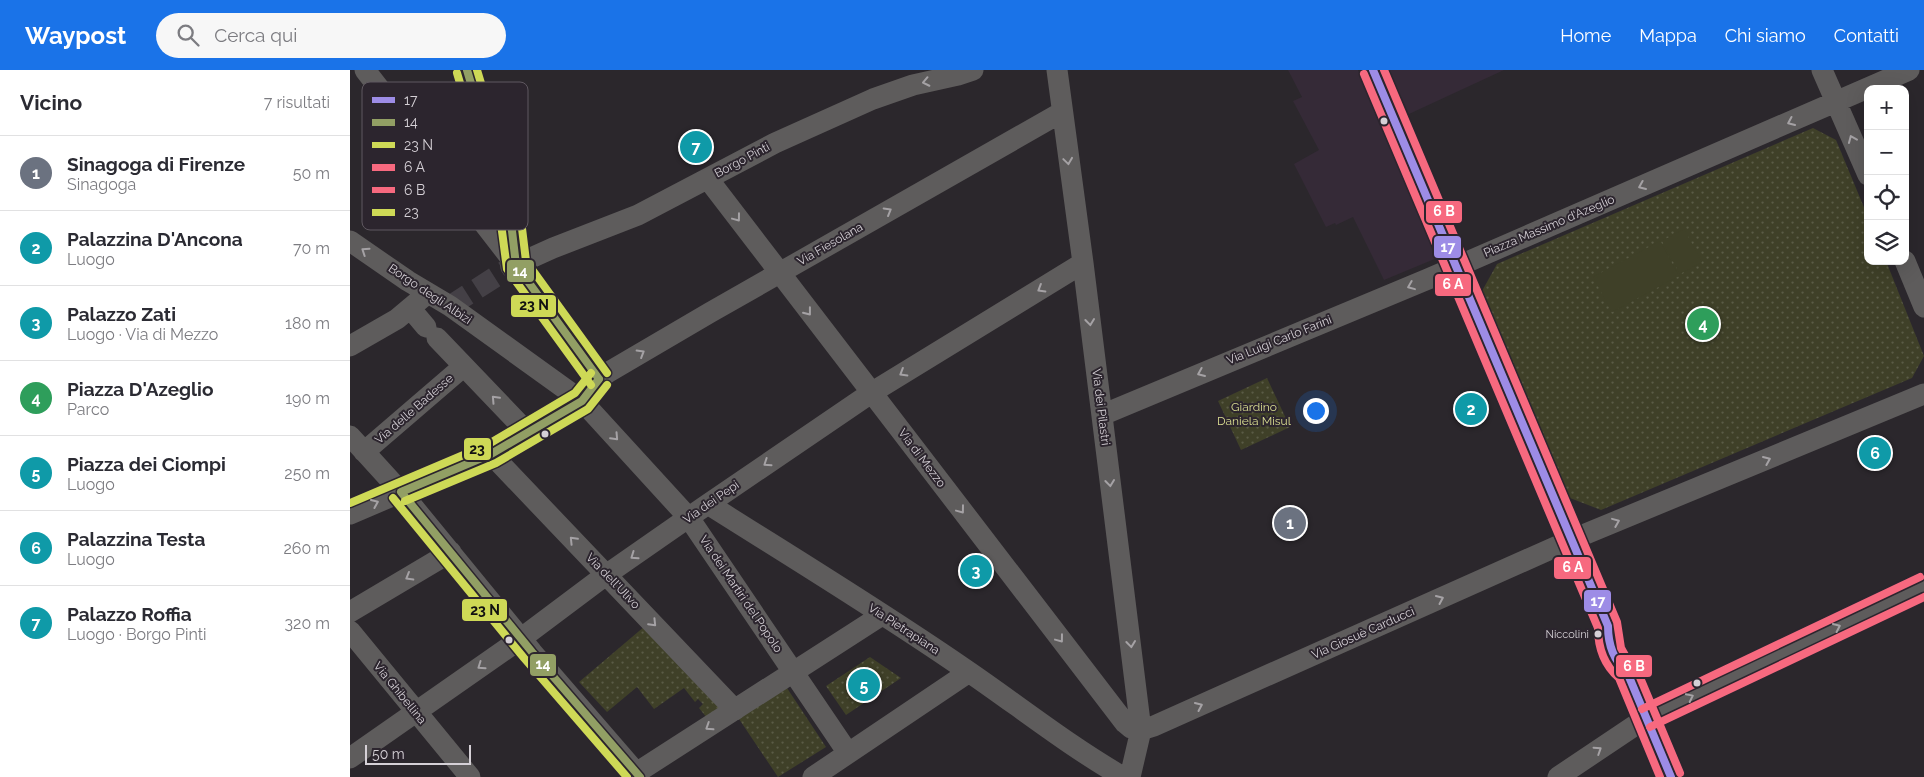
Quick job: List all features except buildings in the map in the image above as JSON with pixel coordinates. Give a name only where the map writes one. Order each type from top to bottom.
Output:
[{"type":"street","points":[[366,70],[375,82]]},
{"type":"street","points":[[467,70],[471,82]]},
{"type":"street","name":"Via dei Pilastri","points":[[1057,70],[1102,415],[1148,728]]},
{"type":"street","points":[[1373,70],[1608,626],[1607,637],[1618,664],[1627,672],[1671,777]]},
{"type":"street","points":[[1822,70],[1864,166]]},
{"type":"street","name":"Piazza Massimo d'Azeglio","points":[[1456,266],[1909,70]]},
{"type":"street","name":"Borgo Pinti","points":[[514,266],[561,245],[638,215],[783,139],[873,99],[913,85],[962,72]]},
{"type":"street","name":"Via Fiesolana","points":[[599,379],[778,273],[1062,112]]},
{"type":"street","name":"Via di Mezzo","points":[[708,179],[1124,723],[1130,728],[1148,728]]},
{"type":"street","points":[[350,514],[491,454],[582,401],[599,379],[487,230]]},
{"type":"street","points":[[511,230],[514,266]]},
{"type":"street","name":"Borgo degli Albizi","points":[[350,240],[428,292],[582,401]]},
{"type":"street","name":"Via dei Pepi","points":[[350,758],[708,504],[871,393],[1083,263]]},
{"type":"street","points":[[1907,265],[1924,307]]},
{"type":"street","name":"Via Luigi Carlo Farini","points":[[1102,415],[1456,266]]},
{"type":"street","points":[[350,346],[397,318],[428,292]]},
{"type":"street","points":[[410,308],[527,432]]},
{"type":"street","name":"Via delle Badesse","points":[[364,452],[464,366]]},
{"type":"street","points":[[1571,540],[1924,394]]},
{"type":"street","points":[[582,401],[689,518]]},
{"type":"street","points":[[350,436],[401,492],[635,776],[793,671],[882,615]]},
{"type":"street","name":"Via dell'Ulivo","points":[[491,454],[735,710]]},
{"type":"street","name":"Via Pietrapiana","points":[[708,504],[882,615],[963,676],[1123,777]]},
{"type":"street","name":"Via dei Martiri del Popolo","points":[[689,518],[848,753]]},
{"type":"street","name":"Via Giosuè Carducci","points":[[1148,728],[1571,540]]},
{"type":"street","points":[[350,612],[451,552]]},
{"type":"street","points":[[1558,777],[1646,718],[1924,586]]},
{"type":"street","name":"Via Ghibellina","points":[[350,631],[470,777]]},
{"type":"street","points":[[813,777],[963,676]]},
{"type":"street","points":[[1130,777],[1148,728]]},
{"type":"street","points":[[350,768],[356,777]]},
{"type":"shaded area","points":[[1288,70],[1358,70],[1437,258],[1384,280],[1353,217],[1336,225],[1335,223],[1326,227],[1294,164],[1319,150],[1293,101],[1302,97]]},
{"type":"shaded area","points":[[1388,70],[1504,70],[1409,114]]},
{"type":"green space","points":[[1813,128],[1836,140],[1864,207],[1864,265],[1888,265],[1924,356],[1912,378],[1601,510],[1570,498],[1482,291],[1497,264]]},
{"type":"green space","points":[[1684,229],[1702,262],[1680,274],[1662,241]]},
{"type":"green space","points":[[1660,241],[1679,276],[1612,312],[1593,277]]},
{"type":"green space","name":"Giardino Daniela Misul","points":[[1267,378],[1290,427],[1241,450],[1218,401]]},
{"type":"green space","points":[[645,626],[724,706],[707,718],[699,708],[703,704],[698,699],[695,702],[684,688],[654,709],[637,687],[607,712],[579,682]]},
{"type":"green space","points":[[870,657],[901,678],[846,715],[826,686]]},
{"type":"green space","points":[[785,685],[826,747],[778,777],[737,716]]},
{"type":"tunnel","points":[[450,306],[511,267]]},
{"type":"transit line","name":"14","points":[[467,70],[471,82]]},
{"type":"transit line","name":"23","points":[[477,70],[481,82]]},
{"type":"transit line","name":"17","points":[[1373,70],[1608,626],[1612,651],[1618,662],[1627,672],[1671,777]]},
{"type":"transit line","points":[[1384,70],[1617,622],[1621,648],[1636,668],[1680,773]]},
{"type":"transit line","points":[[457,73],[460,82]]},
{"type":"transit line","points":[[1364,74],[1598,628],[1599,642],[1603,655],[1609,667],[1619,678],[1660,777]]},
{"type":"transit line","points":[[502,230],[507,269],[591,385]]},
{"type":"transit line","name":"14","points":[[512,230],[516,265],[599,379]]},
{"type":"transit line","name":"23","points":[[522,230],[526,261],[607,373]]},
{"type":"transit line","name":"23","points":[[350,503],[487,445],[575,393],[591,373]]},
{"type":"transit line","name":"14","points":[[401,492],[491,454],[582,401],[599,379]]},
{"type":"transit line","points":[[405,501],[496,463],[588,409],[607,385]]},
{"type":"transit line","name":"14","points":[[401,492],[532,652],[640,777]]},
{"type":"transit line","points":[[393,498],[524,658],[627,777]]},
{"type":"transit line","points":[[1642,709],[1920,577]]},
{"type":"transit line","points":[[1650,727],[1924,597]]},
{"type":"place","name":"Palazzo Roffia","points":[[696,147]]},
{"type":"place","name":"Piazza D'Azeglio","points":[[1703,324]]},
{"type":"place","name":"Palazzina D'Ancona","points":[[1471,409]]},
{"type":"place","name":"Palazzina Testa","points":[[1875,453]]},
{"type":"place","name":"Sinagoga di Firenze","points":[[1290,523]]},
{"type":"place","name":"Palazzo Zati","points":[[976,571]]},
{"type":"place","name":"Niccolini","points":[[1598,634]]},
{"type":"place","name":"Piazza dei Ciompi","points":[[864,685]]}]
